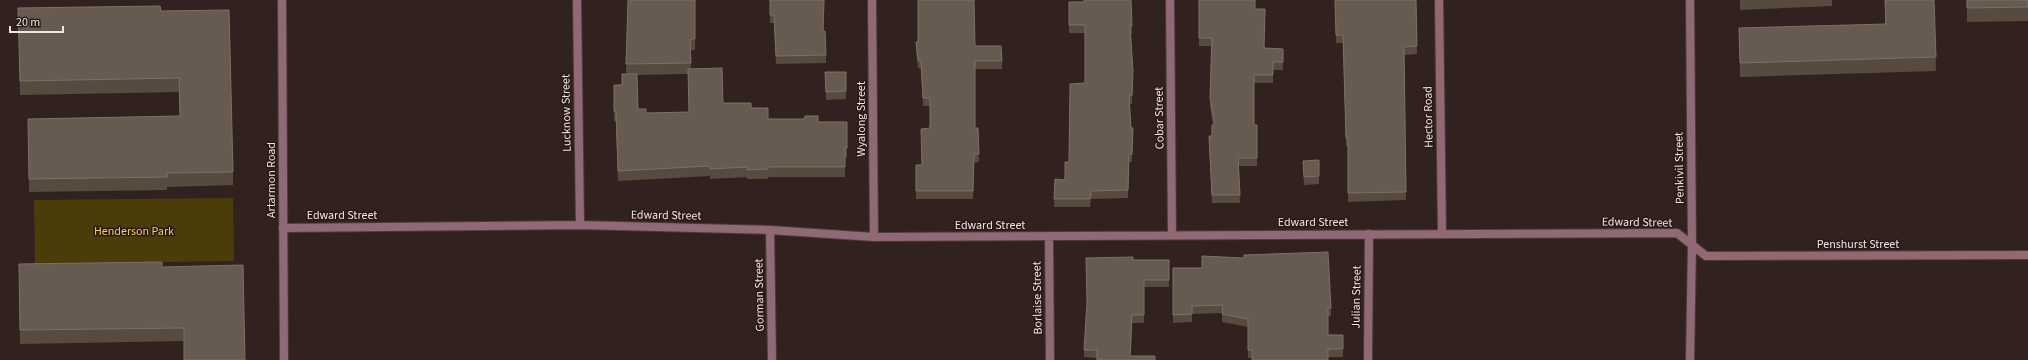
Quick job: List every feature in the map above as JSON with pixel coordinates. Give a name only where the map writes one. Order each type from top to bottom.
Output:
[{"type":"street","name":"Artarmon Road","points":[[282,0],[284,360]]},
{"type":"street","name":"Lucknow Street","points":[[577,0],[580,225]]},
{"type":"street","name":"Wyalong Street","points":[[872,0],[874,237]]},
{"type":"street","name":"Cobar Street","points":[[1170,0],[1172,235]]},
{"type":"street","name":"Hector Road","points":[[1439,0],[1442,233]]},
{"type":"street","name":"Penkivil Street","points":[[1690,0],[1692,245],[1690,360]]},
{"type":"street","name":"Edward Street","points":[[283,228],[580,225],[770,230],[874,237],[1677,233],[1692,245]]},
{"type":"street","name":"Gorman Street","points":[[770,230],[772,360]]},
{"type":"street","name":"Julian Street","points":[[1368,360],[1369,234]]},
{"type":"street","name":"Borlaise Street","points":[[1049,237],[1050,360]]},
{"type":"street","name":"Penshurst Street","points":[[1692,245],[1706,256],[2028,256]]},
{"type":"green space","name":"Henderson Park","points":[[233,198],[234,261],[35,264],[34,200]]},
{"type":"building","points":[[628,0],[695,0],[695,39],[690,39],[691,63],[626,64]]},
{"type":"building","points":[[770,0],[824,0],[823,31],[825,31],[826,55],[776,56],[774,15],[770,15]]},
{"type":"building","points":[[918,0],[974,0],[975,46],[1001,46],[1002,61],[975,61],[975,128],[978,128],[979,154],[974,154],[973,191],[916,191],[916,165],[922,165],[921,129],[930,128],[930,98],[923,98],[921,61],[918,60],[916,42],[918,42]]},
{"type":"building","points":[[1084,0],[1131,0],[1132,26],[1130,26],[1133,71],[1132,95],[1129,96],[1131,128],[1133,128],[1132,154],[1129,154],[1128,190],[1091,191],[1090,199],[1054,199],[1055,179],[1065,180],[1065,162],[1069,162],[1070,84],[1085,83],[1085,25],[1069,25],[1069,2],[1084,2]]},
{"type":"building","points":[[1199,0],[1255,0],[1255,9],[1265,9],[1264,48],[1283,49],[1283,62],[1273,62],[1273,75],[1254,75],[1254,125],[1257,125],[1257,158],[1238,158],[1240,195],[1212,195],[1209,136],[1212,136],[1212,125],[1215,125],[1210,98],[1212,38],[1199,38]]},
{"type":"building","points":[[1335,0],[1416,0],[1417,46],[1404,47],[1406,192],[1348,193],[1348,138],[1346,138],[1343,35],[1336,35]]},
{"type":"building","points":[[1885,0],[1934,0],[1936,57],[1740,63],[1739,28],[1886,24]]},
{"type":"building","points":[[1967,0],[2028,0],[2028,7],[1967,8]]},
{"type":"building","points":[[160,6],[161,11],[229,10],[233,172],[167,173],[167,177],[29,179],[28,119],[180,116],[179,78],[20,81],[18,8]]},
{"type":"building","points":[[722,68],[723,103],[751,103],[751,108],[768,108],[768,119],[804,119],[805,116],[818,116],[818,122],[847,122],[845,167],[768,167],[768,169],[747,170],[747,167],[710,169],[710,166],[618,171],[616,112],[614,111],[614,85],[622,85],[622,74],[637,74],[638,109],[646,109],[646,113],[689,112],[688,69]]},
{"type":"building","points":[[825,72],[846,72],[846,91],[826,92]]},
{"type":"building","points":[[1319,160],[1319,176],[1304,177],[1303,161]]},
{"type":"building","points":[[1328,252],[1331,308],[1328,308],[1328,335],[1343,335],[1343,349],[1328,349],[1328,360],[1252,360],[1252,350],[1248,350],[1248,319],[1222,314],[1223,305],[1192,306],[1192,314],[1173,315],[1173,268],[1202,268],[1202,256],[1244,258],[1244,255]]},
{"type":"building","points":[[1133,257],[1133,260],[1169,260],[1169,280],[1144,280],[1144,315],[1132,315],[1130,356],[1155,356],[1155,360],[1097,360],[1097,350],[1084,350],[1087,302],[1086,258]]},
{"type":"building","points":[[162,262],[162,267],[243,265],[245,360],[184,360],[184,328],[20,330],[19,264]]}]
